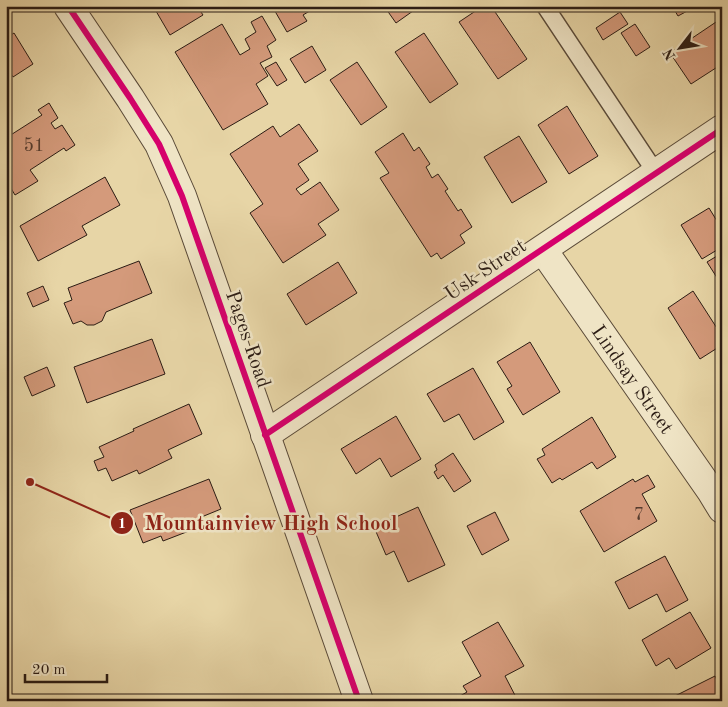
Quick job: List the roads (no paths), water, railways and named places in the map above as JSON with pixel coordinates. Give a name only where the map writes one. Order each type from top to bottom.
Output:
[{"type":"street","name":"Pages Road","points":[[68,6],[130,98],[158,144],[178,187],[359,701]]},
{"type":"street","name":"Usk Street","points":[[265,435],[722,129]]},
{"type":"street","name":"Lindsay Street","points":[[543,250],[712,491],[722,509]]},
{"type":"lane","points":[[544,6],[656,173]]},
{"type":"place","name":"Mountainview High School","points":[[30,482]]}]
